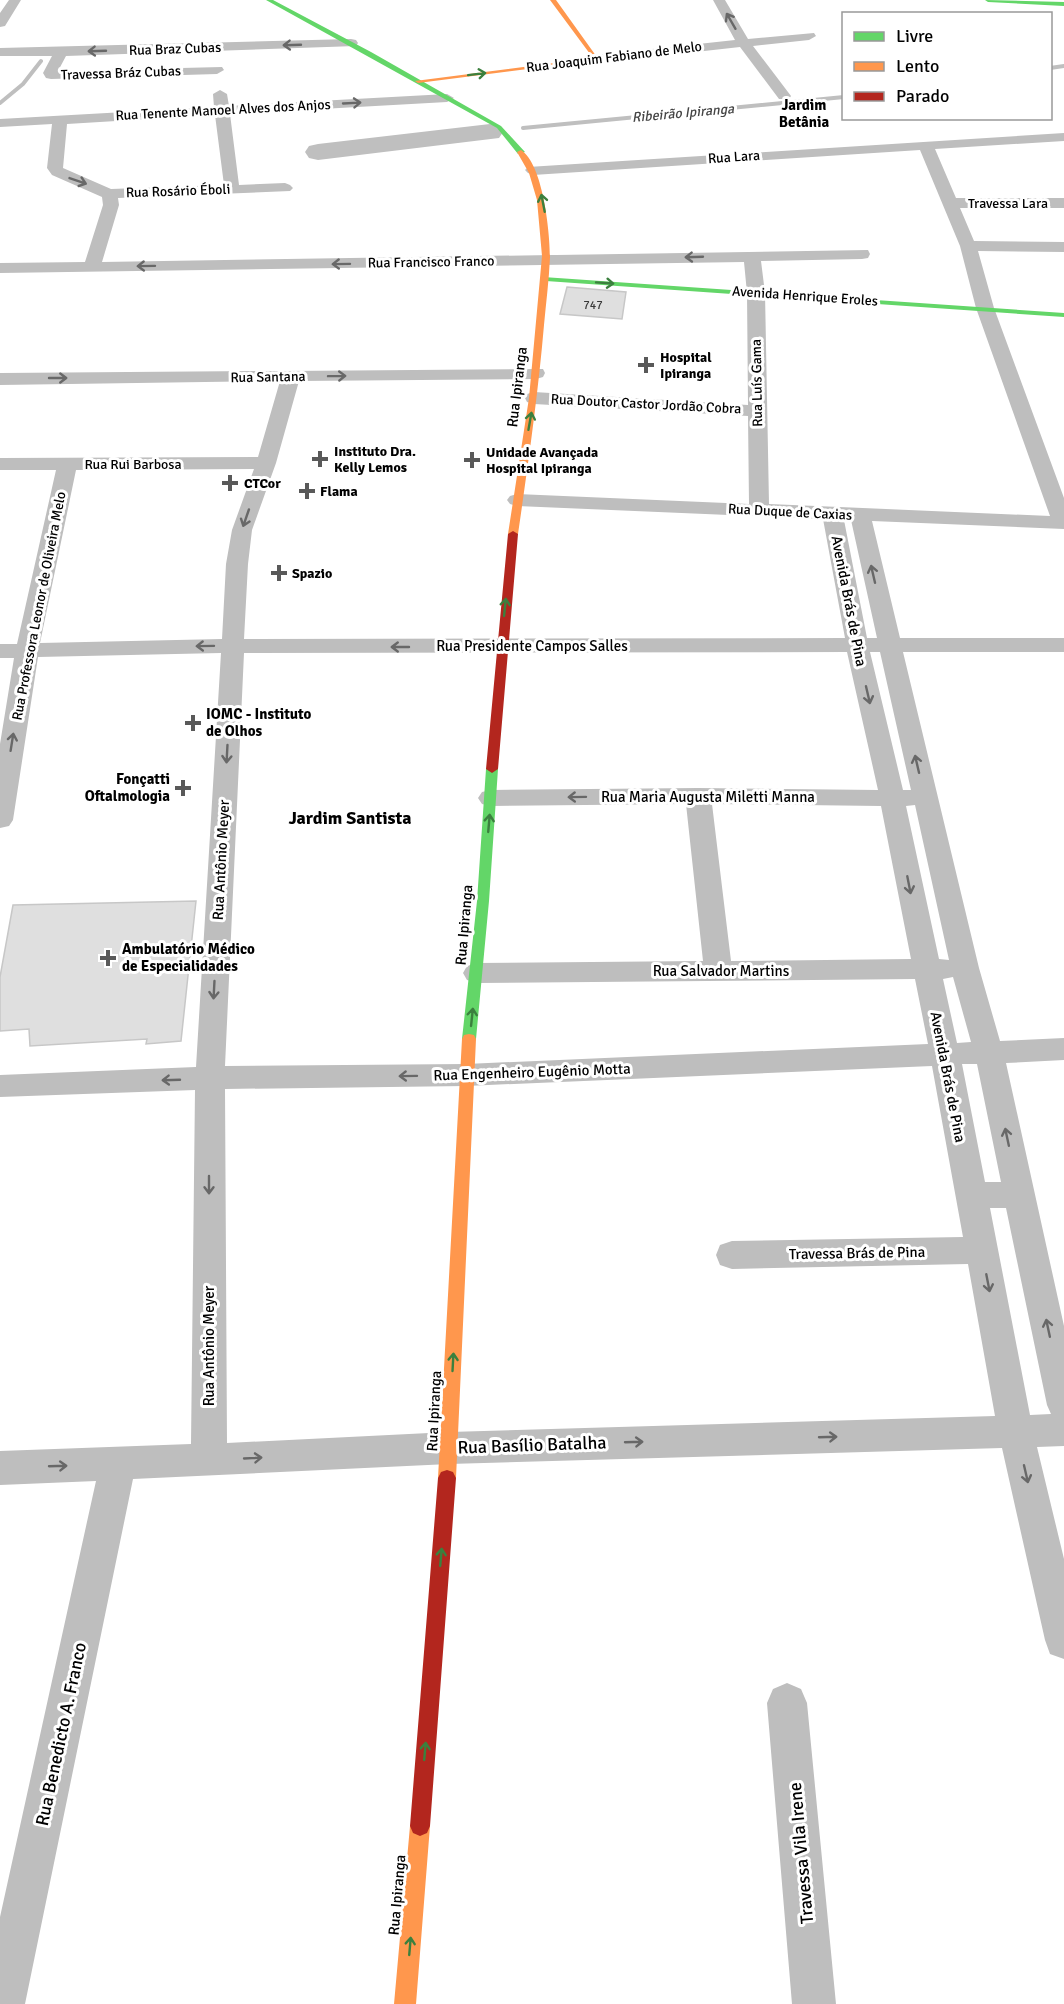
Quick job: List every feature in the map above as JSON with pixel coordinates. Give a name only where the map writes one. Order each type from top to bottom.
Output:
[{"type":"main road","name":"Rua Ipiranga","points":[[269,0],[351,43],[499,128],[518,145],[533,170],[542,196],[545,217],[546,279],[534,398],[517,500],[501,647],[477,973],[466,1075],[449,1448],[405,2004]]},
{"type":"main road","points":[[553,0],[597,59]]},
{"type":"main road","points":[[988,0],[1064,4]]},
{"type":"main road","name":"Rua Joaquim Fabiano de Melo","points":[[418,81],[597,59]]},
{"type":"main road","name":"Avenida Henrique Eroles","points":[[546,279],[1064,315]]},
{"type":"street","points":[[0,23],[15,0]]},
{"type":"street","points":[[719,0],[743,42],[784,96]]},
{"type":"street","name":"Rua Joaquim Fabiano de Melo","points":[[597,59],[809,36]]},
{"type":"street","name":"Rua Braz Cubas","points":[[0,52],[351,43]]},
{"type":"street","points":[[214,48],[232,190]]},
{"type":"street","name":"Travessa Bráz Cubas","points":[[61,52],[51,75],[218,70]]},
{"type":"street","name":"Rua Tenente Manoel Alves dos Anjos","points":[[0,123],[447,98]]},
{"type":"street","name":"Rua Rosário Éboli","points":[[60,120],[55,168],[57,172],[109,194],[285,188]]},
{"type":"street","points":[[930,145],[1064,137]]},
{"type":"street","points":[[930,145],[1064,144]]},
{"type":"street","points":[[930,145],[968,246],[985,308],[1064,523]]},
{"type":"street","name":"Rua Lara","points":[[533,170],[930,145]]},
{"type":"street","points":[[92,267],[111,205],[109,194]]},
{"type":"street","name":"Travessa Lara","points":[[951,203],[1064,203]]},
{"type":"street","points":[[968,246],[1064,247]]},
{"type":"street","name":"Rua Francisco Franco","points":[[0,268],[547,261],[862,254]]},
{"type":"street","name":"Rua Luís Gama","points":[[752,256],[756,293],[759,510]]},
{"type":"street","name":"Rua Santana","points":[[0,379],[536,373]]},
{"type":"street","name":"Rua Antônio Meyer","points":[[208,1460],[210,1078],[237,564],[242,530],[266,463],[291,376]]},
{"type":"street","name":"Rua Doutor Castor Jordão Cobra","points":[[534,398],[757,411]]},
{"type":"street","name":"Rua Rui Barbosa","points":[[0,464],[266,463]]},
{"type":"street","name":"Rua Professora Leonor de Oliveira Melo","points":[[0,820],[27,651],[67,464]]},
{"type":"street","name":"Rua Duque de Caxias","points":[[517,500],[1064,523]]},
{"type":"street","name":"Avenida Brás de Pina","points":[[846,515],[857,644],[892,798],[945,1055],[1016,1432],[1064,1640]]},
{"type":"street","name":"Avenida Brás de Pina","points":[[846,515],[889,645],[965,968],[989,1053],[1064,1406]]},
{"type":"street","name":"Rua Presidente Campos Salles","points":[[0,651],[232,646],[1064,645]]},
{"type":"street","points":[[698,796],[718,971]]},
{"type":"street","name":"Rua Maria Augusta Miletti Manna","points":[[491,798],[925,797]]},
{"type":"street","name":"Rua Salvador Martins","points":[[477,973],[965,968]]},
{"type":"street","name":"Rua Engenheiro Eugênio Motta","points":[[0,1086],[210,1078],[466,1075],[1064,1049]]},
{"type":"street","points":[[971,1195],[1020,1195]]},
{"type":"street","name":"Travessa Brás de Pina","points":[[732,1255],[982,1250]]},
{"type":"street","name":"Rua Basílio Batalha","points":[[0,1468],[449,1448],[1064,1430]]},
{"type":"street","name":"Rua Benedicto A. Franco","points":[[3,2004],[118,1463]]},
{"type":"street","name":"Travessa Vila Irene","points":[[787,1702],[814,2004]]},
{"type":"building","points":[[567,287],[626,292],[622,319],[560,314]]},
{"type":"building","name":"Ambulatório Médico de Especialidades","points":[[196,901],[181,1041],[146,1044],[147,1039],[30,1046],[29,1029],[0,1031],[0,977],[13,905]]},
{"type":"waterway","points":[[0,103],[23,84],[41,61]]},
{"type":"waterway","name":"Ribeirão Ipiranga","points":[[1052,68],[1064,66]]},
{"type":"waterway","name":"Ribeirão Ipiranga","points":[[523,128],[842,97]]},
{"type":"waterway","name":"Ribeirão Ipiranga","points":[[318,152],[490,132]]},
{"type":"traffic: fast","points":[[269,0],[369,53],[499,127],[521,152]]},
{"type":"traffic: fast","points":[[988,0],[1064,4]]},
{"type":"traffic: fast","points":[[546,279],[1064,315]]},
{"type":"traffic: fast","points":[[469,1039],[483,901],[492,769]]},
{"type":"traffic: slow","points":[[418,81],[597,59],[553,0]]},
{"type":"traffic: slow","points":[[513,534],[533,398],[546,256],[541,200],[533,173],[521,152]]},
{"type":"traffic: slow","points":[[447,1478],[469,1039]]},
{"type":"traffic: slow","points":[[405,2004],[420,1826]]},
{"type":"traffic: jam","points":[[492,769],[513,534]]},
{"type":"traffic: jam","points":[[420,1826],[447,1478]]},
{"type":"place","name":"Hospital Ipiranga","points":[[646,365]]},
{"type":"place","name":"Instituto Dra. Kelly Lemos","points":[[320,459]]},
{"type":"place","name":"Unidade Avançada Hospital Ipiranga","points":[[472,460]]},
{"type":"place","name":"CTCor","points":[[230,483]]},
{"type":"place","name":"Flama","points":[[307,491]]},
{"type":"place","name":"Spazio","points":[[279,573]]},
{"type":"place","name":"IOMC - Instituto de Olhos","points":[[193,723]]},
{"type":"place","name":"Fonçatti Oftalmologia","points":[[183,788]]},
{"type":"place","name":"Ambulatório Médico de Especialidades","points":[[108,958]]},
{"type":"district","name":"Jardim Betânia","points":[[804,114]]},
{"type":"district","name":"Jardim Santista","points":[[350,818]]}]
